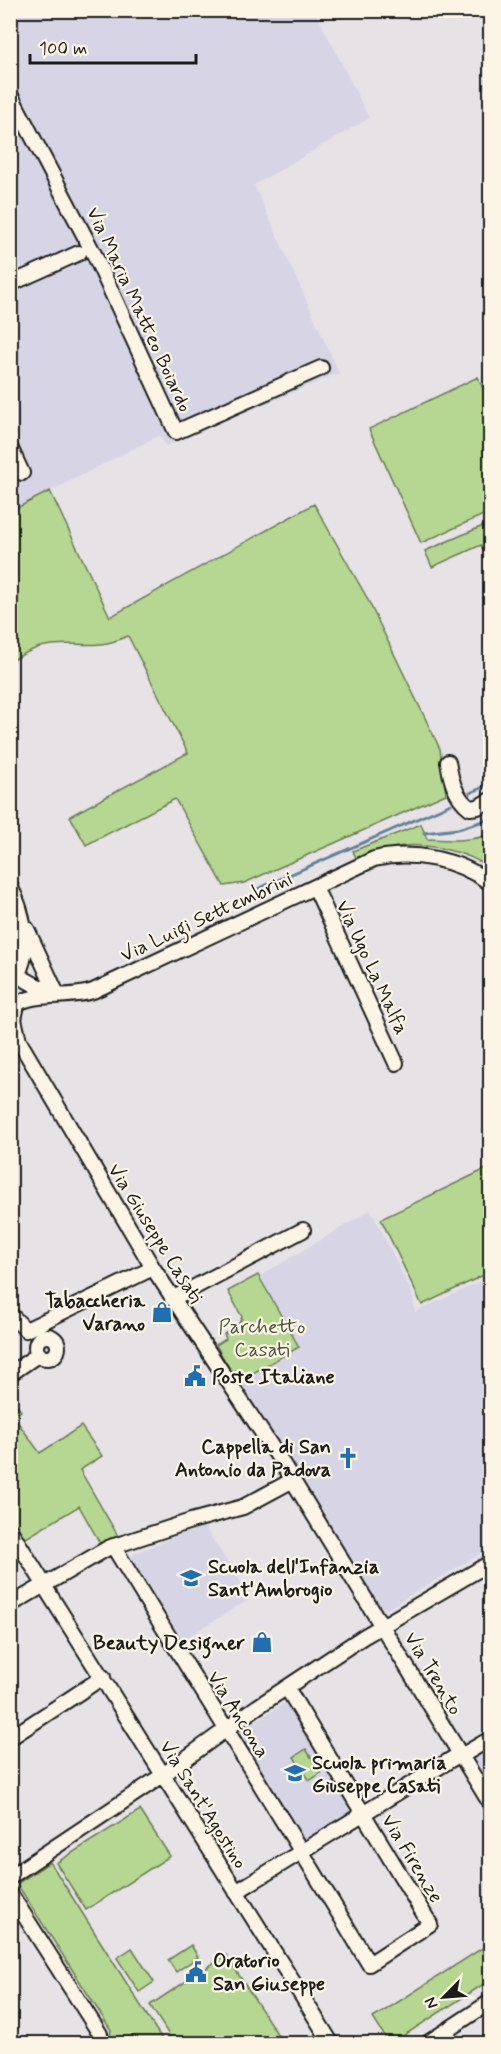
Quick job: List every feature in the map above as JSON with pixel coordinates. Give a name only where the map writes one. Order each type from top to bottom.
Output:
[{"type":"street","name":"Via Maria Matteo Boiardo","points":[[10,94],[94,254],[176,432],[321,368]]},
{"type":"street","points":[[10,284],[79,253]]},
{"type":"street","points":[[10,447],[22,473]]},
{"type":"street","points":[[448,762],[457,793],[463,803],[470,808],[478,807],[490,800]]},
{"type":"street","name":"Via Luigi Settembrini","points":[[15,1006],[27,999],[61,994],[78,995],[93,991],[381,857],[429,858],[462,867],[490,883]]},
{"type":"street","name":"Via Luigi Settembrini","points":[[360,866],[403,864],[431,866],[468,879],[490,893]]},
{"type":"street","points":[[10,886],[20,914],[61,994]]},
{"type":"street","name":"Via Ugo La Malfa","points":[[315,887],[396,1063]]},
{"type":"street","points":[[10,895],[13,926],[10,937]]},
{"type":"street","name":"Via Giuseppe Casati","points":[[20,914],[24,954],[22,964],[14,973],[22,987],[22,996],[15,1006],[15,1036],[172,1299],[293,1480],[381,1626]]},
{"type":"street","points":[[14,973],[28,982],[61,994]]},
{"type":"street","points":[[172,1299],[303,1230]]},
{"type":"street","points":[[26,1330],[153,1268]]},
{"type":"street","points":[[10,1314],[42,1342]]},
{"type":"street","points":[[10,1374],[42,1342],[50,1319]]},
{"type":"street","points":[[10,1605],[113,1546],[243,1507],[293,1480]]},
{"type":"street","name":"Via Sant'Agostino","points":[[10,1530],[332,2043]]},
{"type":"street","name":"Via Ancona","points":[[113,1546],[225,1731],[302,1851],[369,1964],[430,1924]]},
{"type":"street","points":[[10,1877],[163,1775],[257,1707],[381,1626],[490,1563]]},
{"type":"street","name":"Via Trento","points":[[381,1626],[490,1803]]},
{"type":"street","points":[[10,1738],[103,1677]]},
{"type":"street","name":"Via Firenze","points":[[287,1688],[430,1924]]},
{"type":"street","points":[[236,1892],[490,1739]]},
{"type":"street","points":[[10,1893],[100,2034]]},
{"type":"street","points":[[426,2043],[490,2002]]},
{"type":"shaded area","points":[[11,11],[315,11],[369,118],[254,185],[339,373],[166,446],[160,435],[11,511]]},
{"type":"shaded area","points":[[371,1210],[412,1294],[415,1312],[490,1277],[490,1548],[383,1611],[237,1383],[299,1347],[260,1276]]},
{"type":"shaded area","name":"Scuola dell'Infanzia Sant'Ambrogio","points":[[203,1525],[251,1598],[182,1640],[132,1559],[134,1554]]},
{"type":"shaded area","name":"Scuola primaria Giuseppe Casati","points":[[286,1702],[354,1812],[302,1840],[236,1734]]},
{"type":"shaded area","points":[[490,1746],[490,1791],[470,1758]]},
{"type":"green space","points":[[478,377],[490,405],[490,512],[421,543],[369,429]]},
{"type":"green space","points":[[50,491],[110,617],[314,504],[366,596],[440,749],[446,794],[244,883],[224,886],[175,799],[86,845],[70,816],[188,753],[128,636],[101,644],[59,644],[40,647],[11,661],[11,511]]},
{"type":"green space","points":[[490,523],[490,565],[481,545],[432,567],[425,551]]},
{"type":"green space","points":[[421,824],[427,839],[467,839],[490,834],[490,868],[458,853],[420,846],[392,848],[356,858],[353,851]]},
{"type":"green space","points":[[490,1167],[490,1272],[422,1305],[381,1219]]},
{"type":"green space","name":"Parchetto Casati","points":[[258,1275],[299,1347],[237,1382],[216,1345],[226,1339],[224,1334],[237,1327],[242,1317],[228,1291]]},
{"type":"green space","points":[[10,1396],[21,1411],[14,1417],[40,1453],[81,1426],[102,1456],[80,1470],[118,1536],[101,1545],[79,1506],[23,1540],[11,1521]]},
{"type":"green space","points":[[306,1749],[321,1773],[309,1781],[294,1757]]},
{"type":"green space","points":[[140,1810],[170,1856],[86,1910],[56,1863]]},
{"type":"green space","points":[[50,1862],[165,2043],[109,2043],[111,2030],[17,1884]]},
{"type":"green space","points":[[490,1943],[490,1980],[389,2043],[373,2018]]},
{"type":"green space","points":[[191,1945],[198,1957],[176,1972],[168,1960]]},
{"type":"green space","points":[[132,1948],[154,1982],[139,1992],[117,1958]]},
{"type":"green space","points":[[226,1955],[283,2043],[174,2043],[150,2005]]},
{"type":"waterway","points":[[470,793],[490,784]]},
{"type":"waterway","points":[[255,890],[451,804]]},
{"type":"waterway","points":[[424,833],[458,829],[490,819]]},
{"type":"place","name":"Tabaccheria Varano","points":[[162,1312]]},
{"type":"place","name":"Poste Italiane","points":[[195,1376]]},
{"type":"place","name":"Cappella di San Antonio da Padova","points":[[348,1458]]},
{"type":"place","name":"Scuola dell'Infanzia Sant'Ambrogio","points":[[191,1578]]},
{"type":"place","name":"Beauty Designer","points":[[262,1642]]},
{"type":"place","name":"Scuola primaria Giuseppe Casati","points":[[295,1773]]},
{"type":"place","name":"Oratorio San Giuseppe","points":[[196,1972]]}]
